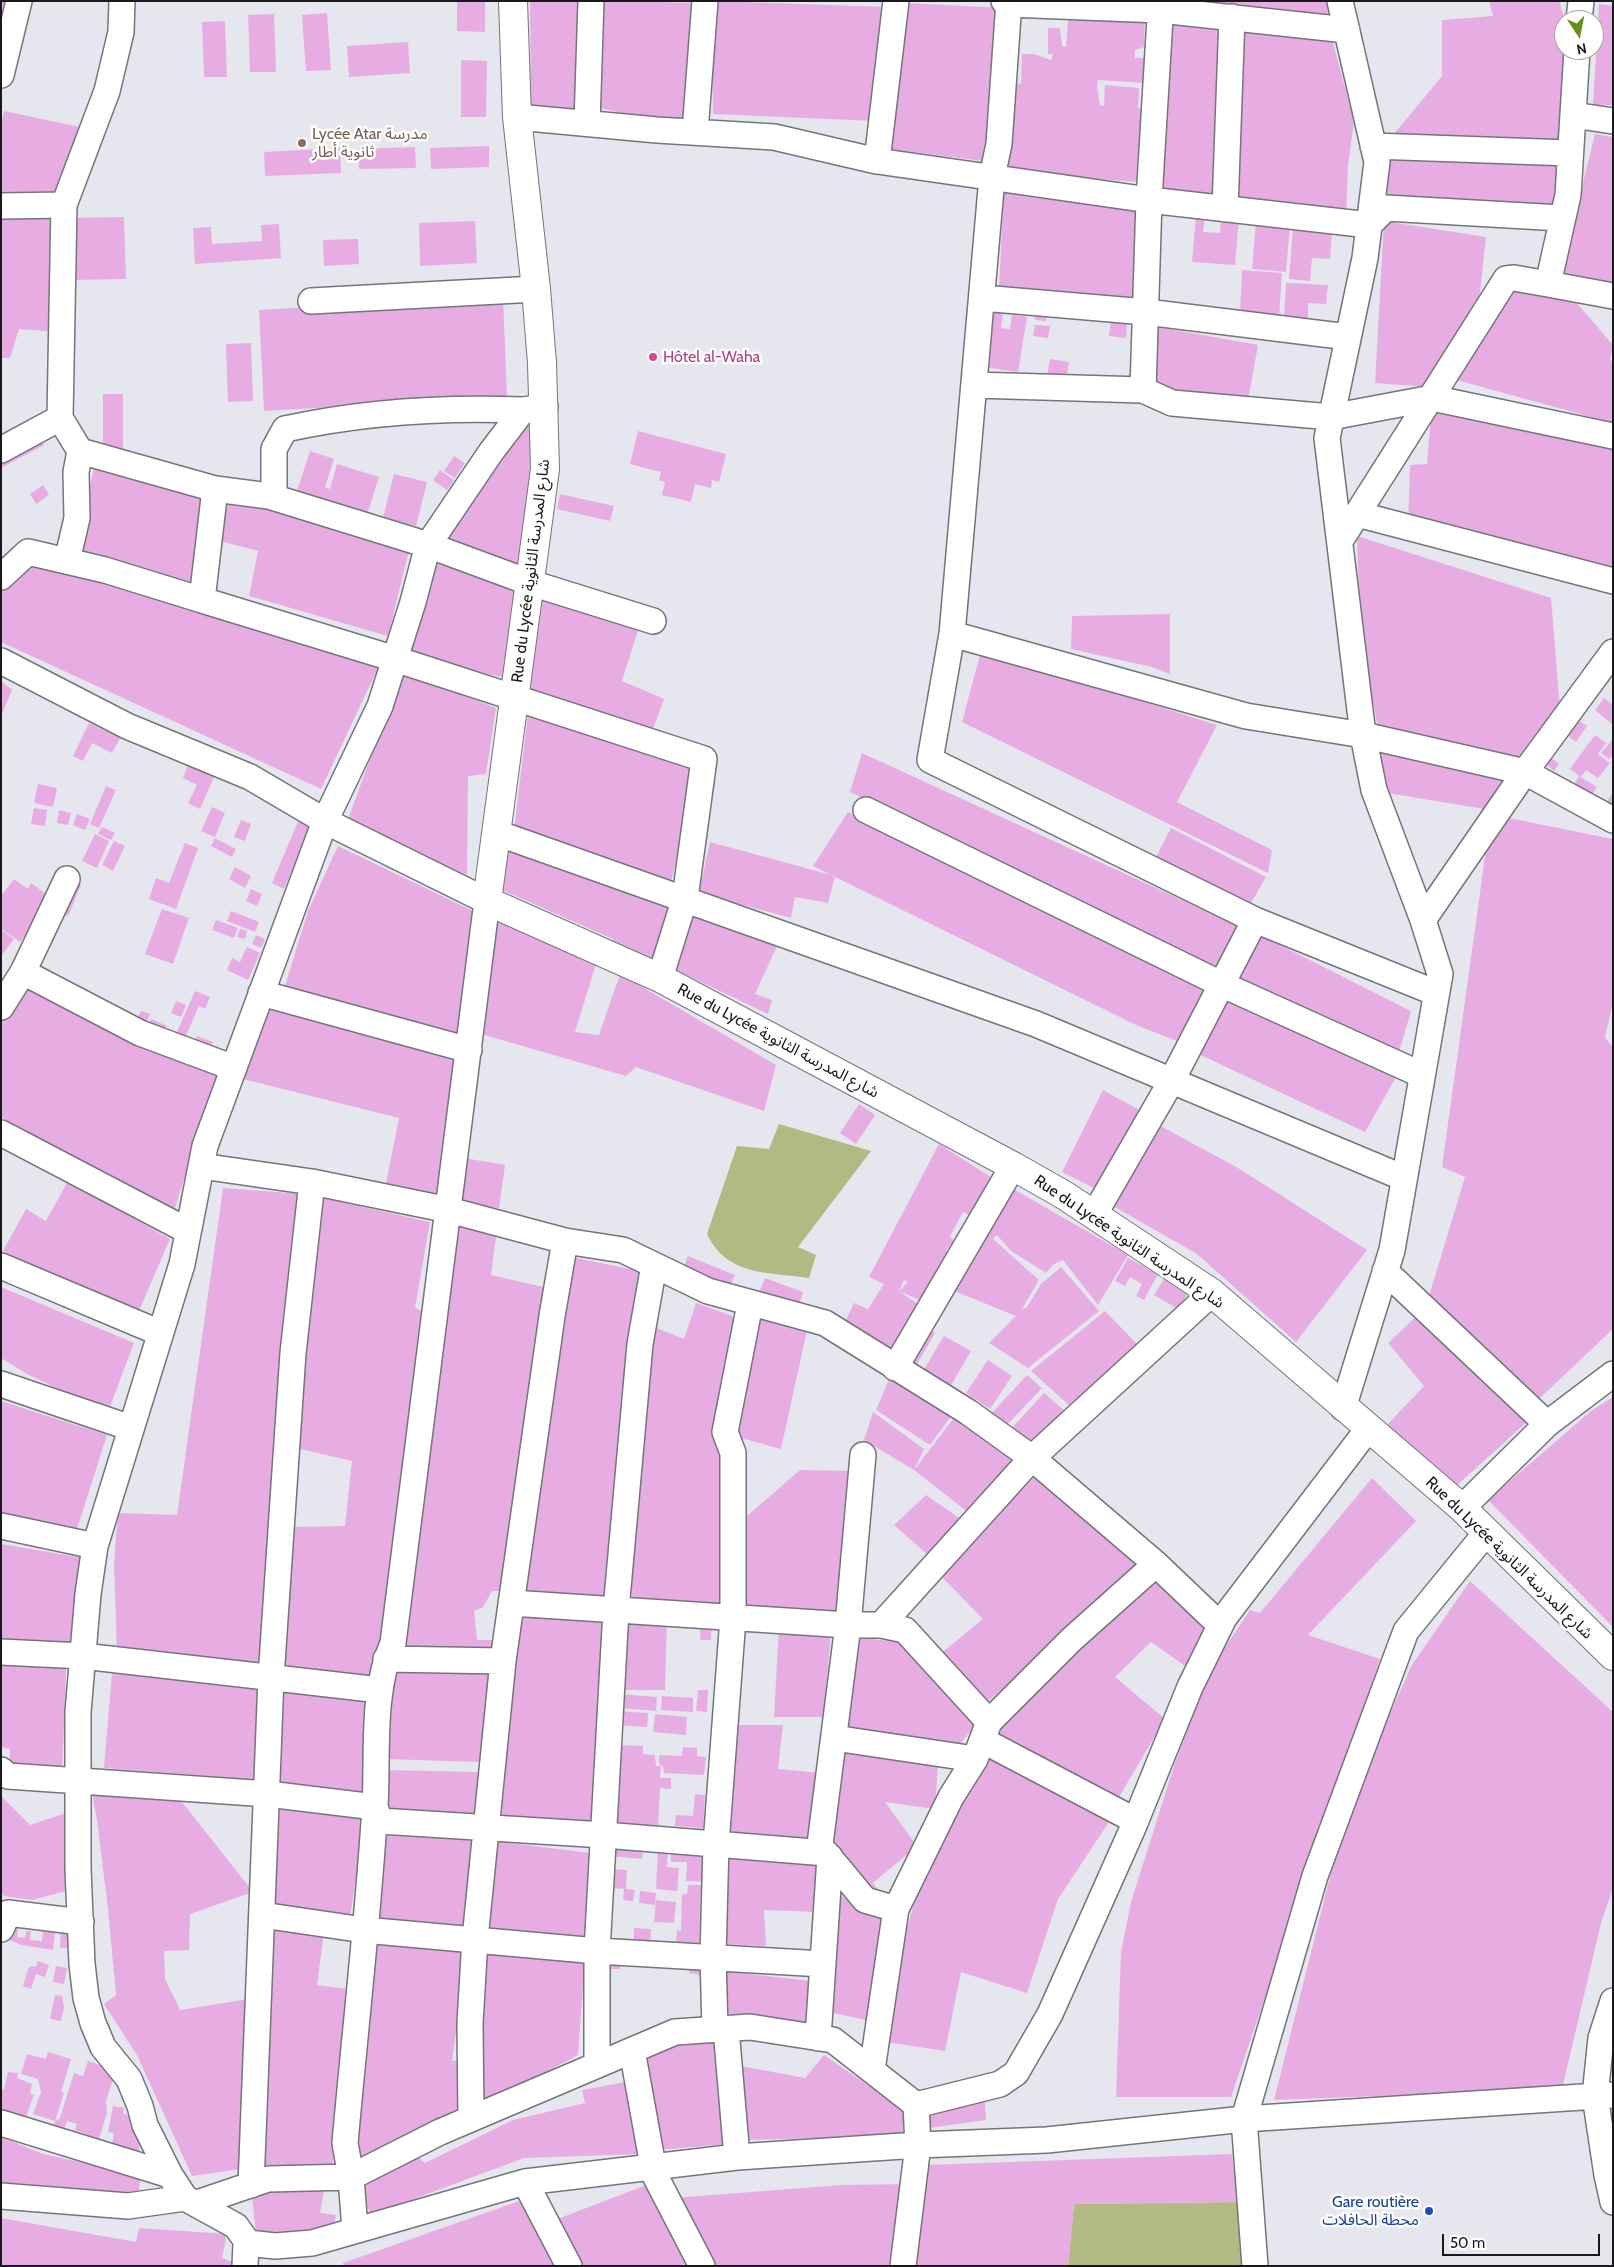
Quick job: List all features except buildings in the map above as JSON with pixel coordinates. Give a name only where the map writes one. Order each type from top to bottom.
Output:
[{"type":"street","points":[[1,75],[19,1]]},
{"type":"street","points":[[67,560],[77,518],[76,472],[80,451],[60,418],[64,205],[107,91],[121,32],[122,1]]},
{"type":"street","name":"Rue du Lycée شارع المدرسة الثانوية","points":[[487,901],[516,698],[545,469],[534,408],[536,289],[517,117],[513,1]]},
{"type":"street","points":[[587,123],[591,1]]},
{"type":"street","points":[[695,132],[705,1]]},
{"type":"street","points":[[877,161],[896,1]]},
{"type":"street","points":[[1340,1],[1377,162],[1365,258],[1327,438],[1363,735],[1374,790],[1423,920],[1440,974],[1392,1250],[1344,1408]]},
{"type":"street","points":[[1347,30],[1232,17],[1161,6],[1007,2],[999,144],[992,177],[952,634],[930,760],[1255,920],[1436,993]]},
{"type":"street","points":[[1143,390],[1149,200],[1161,6]]},
{"type":"street","points":[[1225,209],[1232,17]]},
{"type":"street","points":[[1548,284],[1561,218],[1568,195],[1576,60]]},
{"type":"street","points":[[1573,115],[1613,121]]},
{"type":"street","points":[[517,117],[774,137],[877,161],[1149,200],[1369,224],[1386,208],[1561,218]]},
{"type":"street","points":[[1373,146],[1570,153]]},
{"type":"street","points":[[1,206],[64,205]]},
{"type":"street","points":[[1340,541],[1506,279],[1514,278],[1613,296]]},
{"type":"street","points":[[311,300],[536,289]]},
{"type":"street","points":[[982,298],[1146,312],[1348,337]]},
{"type":"street","points":[[974,385],[1143,390],[1172,403],[1331,417],[1432,398],[1613,436]]},
{"type":"street","points":[[269,496],[274,490],[274,449],[285,429],[325,420],[403,413],[472,408],[534,408]]},
{"type":"street","points":[[534,408],[491,452],[428,545],[380,706],[325,821],[205,1146],[182,1264],[94,1546],[78,1712],[81,1922],[86,1998],[93,2023],[103,2047],[129,2079],[140,2106],[145,2125],[170,2174],[191,2200],[236,2226],[246,2251],[312,2243],[525,2182],[651,2166],[737,2157],[918,2145],[1047,2140],[1244,2119],[1604,2096]]},
{"type":"street","points":[[1,450],[60,418]]},
{"type":"street","points":[[80,451],[215,489],[269,496],[428,545],[531,583],[653,621]]},
{"type":"street","points":[[202,600],[215,489]]},
{"type":"street","points":[[1357,514],[1613,581]]},
{"type":"street","points":[[1,577],[28,552],[67,560],[395,659],[704,759],[684,898],[660,978]]},
{"type":"street","points":[[952,634],[1246,716],[1363,735],[1525,772],[1613,820]]},
{"type":"street","points":[[1423,920],[1525,772],[1613,652]]},
{"type":"street","name":"Rue du Lycée شارع المدرسة الثانوية","points":[[1,661],[128,726],[250,777],[325,821],[487,901],[660,978],[1064,1195],[1212,1293],[1462,1508],[1613,1656]]},
{"type":"street","points":[[866,810],[1221,984],[1422,1075]]},
{"type":"street","points":[[496,833],[1036,1024],[1404,1178]]},
{"type":"street","points":[[1,1007],[23,972],[67,879]]},
{"type":"street","points":[[355,2230],[351,2177],[345,2143],[375,1807],[380,1690],[386,1659],[394,1643],[450,1210],[487,901]]},
{"type":"street","points":[[1094,1215],[1172,1080],[1255,920]]},
{"type":"street","points":[[23,972],[140,1033],[234,1068]]},
{"type":"street","points":[[261,993],[469,1050]]},
{"type":"street","points":[[4,1142],[188,1231]]},
{"type":"street","points":[[201,1166],[312,1182],[450,1210],[565,1241],[623,1250],[708,1291],[825,1323],[968,1412],[1032,1458],[1156,1564],[1220,1625]]},
{"type":"street","points":[[895,1368],[1013,1166]]},
{"type":"street","points":[[251,2185],[272,1678],[293,1353],[312,1182]]},
{"type":"street","points":[[471,2119],[470,2023],[475,1939],[503,1661],[552,1316],[565,1241]]},
{"type":"street","points":[[597,2065],[597,1951],[616,1610],[640,1344],[654,1265]]},
{"type":"street","points":[[1,1266],[160,1333]]},
{"type":"street","points":[[1385,1271],[1547,1424]]},
{"type":"street","points":[[882,1625],[1032,1458],[1212,1293]]},
{"type":"street","points":[[737,2157],[720,2029],[713,1957],[716,1844],[733,1618],[733,1453],[725,1432],[750,1304]]},
{"type":"street","points":[[1462,1508],[1547,1424],[1613,1374]]},
{"type":"street","points":[[1,1384],[131,1428]]},
{"type":"street","points":[[916,2105],[1000,2084],[1016,2074],[1050,2014],[1136,1821],[1190,1687],[1220,1625],[1368,1429]]},
{"type":"street","points":[[818,2038],[823,1964],[824,1855],[834,1738],[848,1625],[863,1455]]},
{"type":"street","points":[[1,1526],[94,1546]]},
{"type":"street","points":[[1255,2266],[1244,2119],[1315,1876],[1406,1631],[1486,1533]]},
{"type":"street","points":[[872,2070],[896,1909],[951,1797],[982,1740],[1072,1639],[1156,1564]]},
{"type":"street","points":[[512,1603],[848,1625],[882,1625],[905,1630],[982,1740]]},
{"type":"street","points":[[1,1652],[83,1656],[380,1690]]},
{"type":"street","points":[[386,1659],[503,1661]]},
{"type":"street","points":[[834,1738],[982,1740],[1136,1821]]},
{"type":"street","points":[[1,1770],[8,1776],[268,1794],[375,1807]]},
{"type":"street","points":[[375,1807],[380,1821],[604,1835],[824,1855],[866,1900],[896,1909]]},
{"type":"street","points":[[1,1929],[8,1914],[81,1922]]},
{"type":"street","points":[[262,1915],[364,1930],[597,1951],[823,1964]]},
{"type":"street","points":[[1613,2001],[1602,2038],[1606,2176],[1613,2202]]},
{"type":"street","points":[[1,2196],[128,2206],[191,2200],[268,2179],[351,2177],[471,2119],[675,2032],[750,2027],[833,2040],[916,2105],[918,2145],[903,2266]]},
{"type":"street","points":[[632,2050],[651,2166],[702,2266]]},
{"type":"street","points":[[1,2123],[170,2174]]},
{"type":"street","points":[[525,2182],[569,2266]]},
{"type":"green space","points":[[779,1124],[871,1151],[798,1247],[816,1255],[809,1278],[764,1273],[737,1265],[725,1258],[715,1248],[707,1234],[737,1146],[769,1149]]},
{"type":"green space","points":[[1238,2202],[1244,2266],[1068,2266],[1074,2204]]},
{"type":"place","name":"Lycée Atar مدرسة ثانوية أطار","points":[[302,143]]},
{"type":"place","name":"Hôtel al-Waha","points":[[653,357]]},
{"type":"place","name":"Gare routière محطة الحافلات","points":[[1429,2211]]}]
